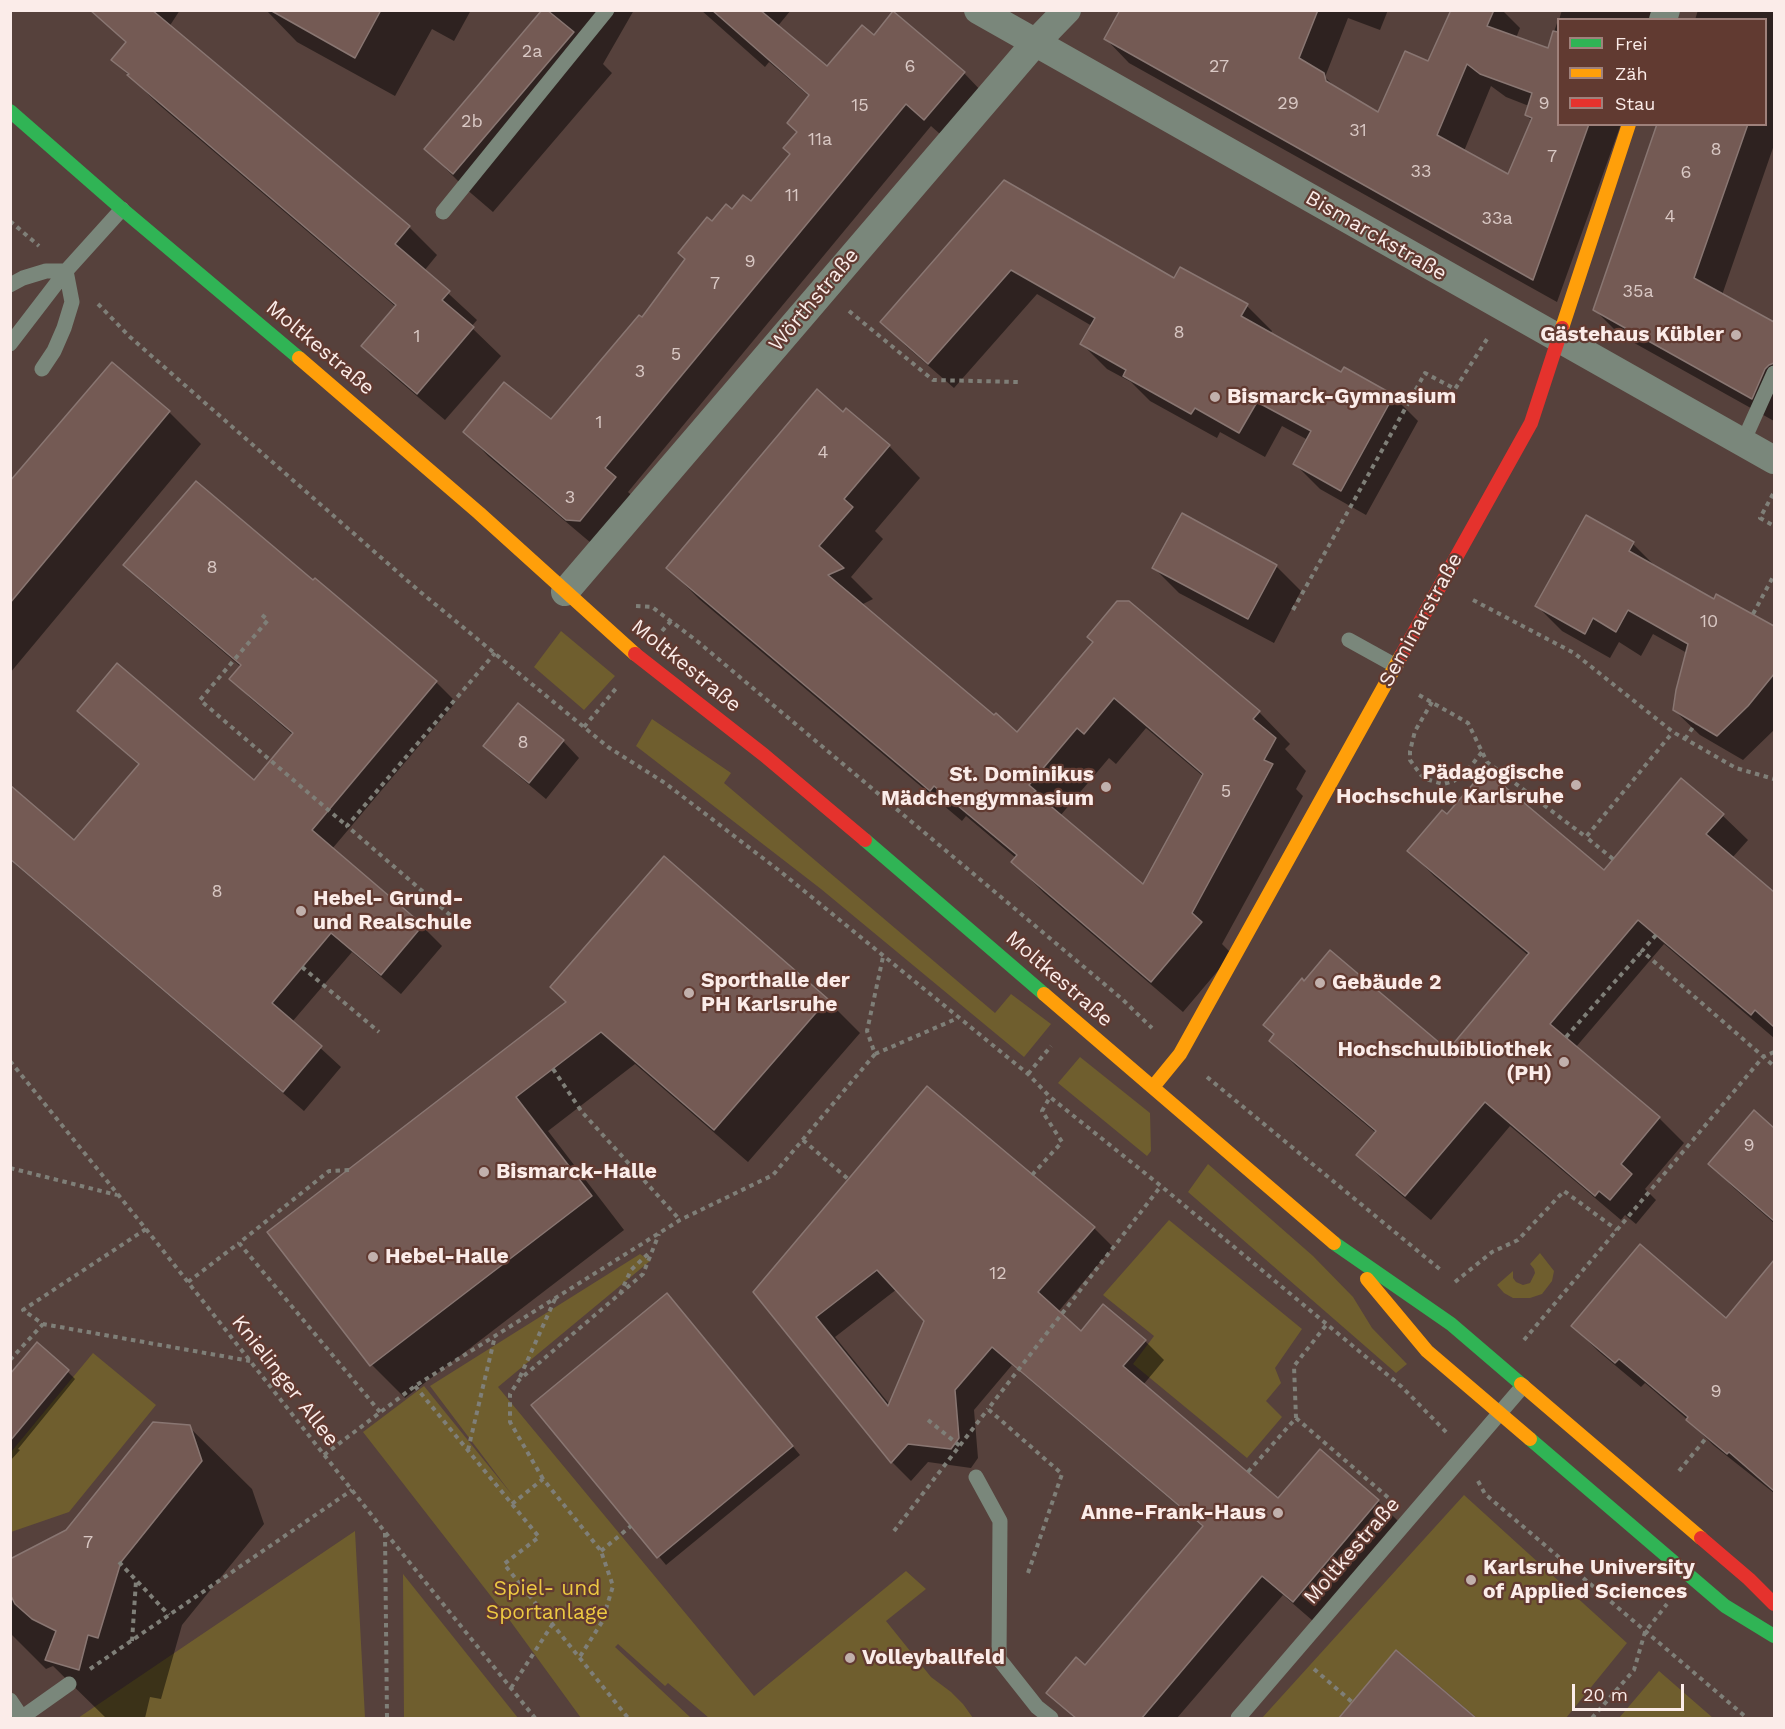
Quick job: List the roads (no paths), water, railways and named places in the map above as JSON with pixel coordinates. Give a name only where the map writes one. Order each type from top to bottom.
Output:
[{"type":"main road","name":"Moltkestraße","points":[[10,111],[122,209],[321,376],[640,657],[764,755],[1340,1248],[1451,1324],[1749,1579],[1774,1604]]},
{"type":"main road","name":"Seminarstraße","points":[[1153,1087],[1180,1054],[1531,423],[1628,126]]},
{"type":"main road","name":"Moltkestraße","points":[[1340,1248],[1427,1351],[1725,1606],[1774,1635]]},
{"type":"street","name":"Bismarckstraße","points":[[978,10],[1505,310],[1774,460]]},
{"type":"street","name":"Wörthstraße","points":[[565,592],[1035,43],[1067,10]]},
{"type":"lane","points":[[443,212],[607,10]]},
{"type":"lane","points":[[10,344],[66,271],[122,209]]},
{"type":"lane","points":[[10,285],[23,278],[46,271],[66,271]]},
{"type":"lane","points":[[42,369],[57,344],[72,302],[66,271]]},
{"type":"lane","points":[[1743,442],[1774,373]]},
{"type":"lane","points":[[1349,640],[1393,672]]},
{"type":"lane","name":"Moltkestraße","points":[[1238,1719],[1523,1386]]},
{"type":"lane","points":[[976,1477],[1000,1521],[999,1659],[1037,1707],[1051,1719]]},
{"type":"lane","points":[[10,1700],[22,1718],[69,1684]]},
{"type":"place","name":"Gästehaus Kübler","points":[[1736,335]]},
{"type":"place","name":"Bismarck-Gymnasium","points":[[1215,397]]},
{"type":"place","name":"Pädagogische Hochschule Karlsruhe","points":[[1576,785]]},
{"type":"place","name":"St. Dominikus Mädchengymnasium","points":[[1106,787]]},
{"type":"place","name":"Hebel- Grund- und Realschule","points":[[301,911]]},
{"type":"place","name":"Gebäude 2","points":[[1320,983]]},
{"type":"place","name":"Sporthalle der PH Karlsruhe","points":[[689,993]]},
{"type":"place","name":"Hochschulbibliothek (PH)","points":[[1564,1062]]},
{"type":"place","name":"Bismarck-Halle","points":[[484,1172]]},
{"type":"place","name":"Hebel-Halle","points":[[373,1257]]},
{"type":"place","name":"Anne-Frank-Haus","points":[[1278,1513]]},
{"type":"place","name":"Karlsruhe University of Applied Sciences","points":[[1471,1580]]},
{"type":"place","name":"Volleyballfeld","points":[[850,1658]]},
{"type":"park label","name":"Spiel- und Sportanlage","points":[[547,1601]]}]
